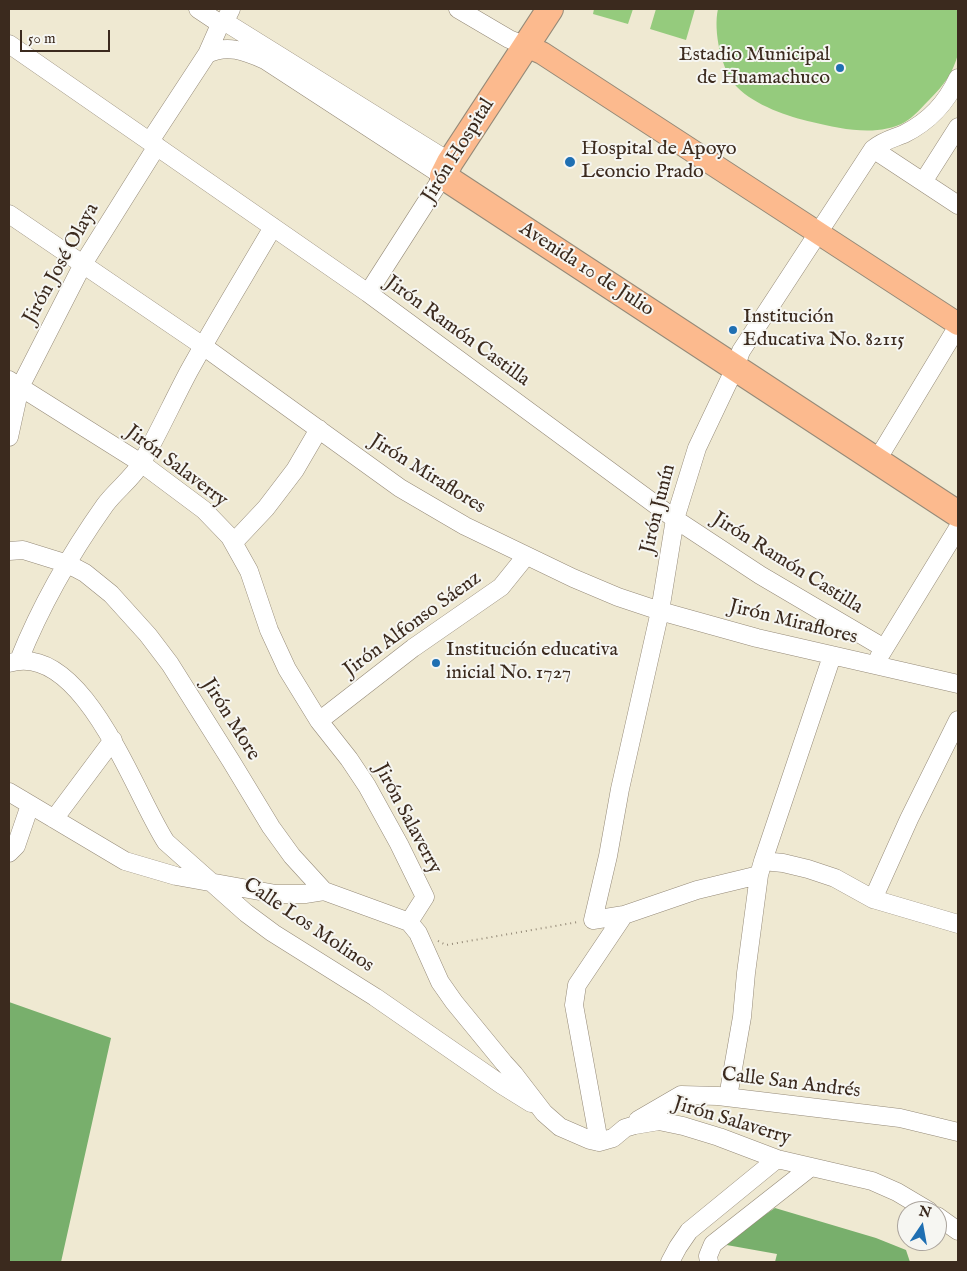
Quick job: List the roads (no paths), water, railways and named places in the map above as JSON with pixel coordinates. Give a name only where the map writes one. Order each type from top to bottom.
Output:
[{"type":"highway","name":"Jirón Hospital","points":[[447,169],[550,9]]},
{"type":"highway","name":"Avenida 10 de Julio","points":[[447,169],[881,453],[958,514]]},
{"type":"highway","name":"Avenida 10 de Julio","points":[[881,453],[958,493]]},
{"type":"main road","points":[[531,39],[542,53],[821,228],[958,309]]},
{"type":"main road","points":[[821,228],[958,325]]},
{"type":"street","points":[[198,9],[223,29]]},
{"type":"street","points":[[458,9],[509,39],[531,39]]},
{"type":"street","name":"Avenida 10 de Julio","points":[[223,29],[237,50],[255,48]]},
{"type":"street","name":"Avenida 10 de Julio","points":[[223,29],[447,169]]},
{"type":"street","name":"Jirón José Olaya","points":[[9,437],[14,383],[153,144],[223,29]]},
{"type":"street","name":"Jirón Ramón Castilla","points":[[9,44],[368,293],[676,519],[760,575],[884,648]]},
{"type":"street","points":[[958,78],[949,97],[931,117],[904,134],[883,141],[873,149],[958,205]]},
{"type":"street","points":[[923,182],[957,128],[931,117]]},
{"type":"street","name":"Jirón Junín","points":[[624,915],[593,920],[660,611],[676,519],[697,448],[738,359],[873,149]]},
{"type":"street","name":"Jirón Hospital","points":[[368,293],[447,169]]},
{"type":"street","name":"Jirón Miraflores","points":[[9,214],[203,346],[400,488],[465,526],[526,556],[618,597],[660,611],[757,638],[875,664]]},
{"type":"street","points":[[14,661],[55,584],[86,532],[107,502],[141,463],[203,346],[273,227]]},
{"type":"street","points":[[881,453],[958,325]]},
{"type":"street","name":"Jirón Salaverry","points":[[14,383],[141,463],[204,510],[223,528],[234,542],[249,571],[269,630],[287,669],[319,721],[349,759],[367,786],[399,844],[425,897],[409,922]]},
{"type":"street","points":[[234,542],[272,501],[295,470],[319,429]]},
{"type":"street","points":[[958,528],[875,664],[958,684]]},
{"type":"street","name":"Jirón More","points":[[12,551],[68,564],[85,573],[111,594],[148,635],[170,664],[232,761],[271,827],[292,856],[324,891],[409,922]]},
{"type":"street","name":"Jirón Alfonso Sáenz","points":[[319,721],[413,648],[501,587],[526,556]]},
{"type":"street","points":[[728,1097],[742,1017],[746,973],[761,868],[832,656]]},
{"type":"street","name":"Calle Los Molinos","points":[[14,661],[38,662],[51,668],[74,687],[89,704],[113,740],[166,842],[246,913],[273,933],[375,997],[544,1113]]},
{"type":"street","points":[[874,899],[909,819],[958,720]]},
{"type":"street","points":[[54,818],[113,740]]},
{"type":"street","points":[[9,792],[125,861],[176,876],[276,894],[305,894],[324,891]]},
{"type":"street","points":[[9,853],[16,846],[30,805]]},
{"type":"street","points":[[409,922],[418,933],[440,982],[454,1002],[544,1113],[560,1127],[590,1140],[600,1142],[574,1005],[577,984],[624,915],[761,868],[783,863],[808,868],[835,878],[874,899],[958,924]]},
{"type":"street","name":"Calle San Andrés","points":[[625,1128],[681,1096],[728,1097],[900,1118],[958,1132]]},
{"type":"street","name":"Jirón Salaverry","points":[[600,1142],[613,1138],[625,1128],[659,1121],[719,1137],[777,1160],[872,1181],[912,1201]]},
{"type":"street","points":[[670,1262],[689,1231],[777,1160]]},
{"type":"street","points":[[709,1262],[708,1256],[713,1244],[811,1167]]},
{"type":"street","points":[[947,1223],[958,1231]]},
{"type":"place","name":"Estadio Municipal de Huamachuco","points":[[840,68]]},
{"type":"place","name":"Hospital de Apoyo Leoncio Prado","points":[[570,162]]},
{"type":"place","name":"Institución Educativa No. 82115","points":[[733,330]]},
{"type":"place","name":"Institución educativa inicial No. 1727","points":[[436,663]]}]
